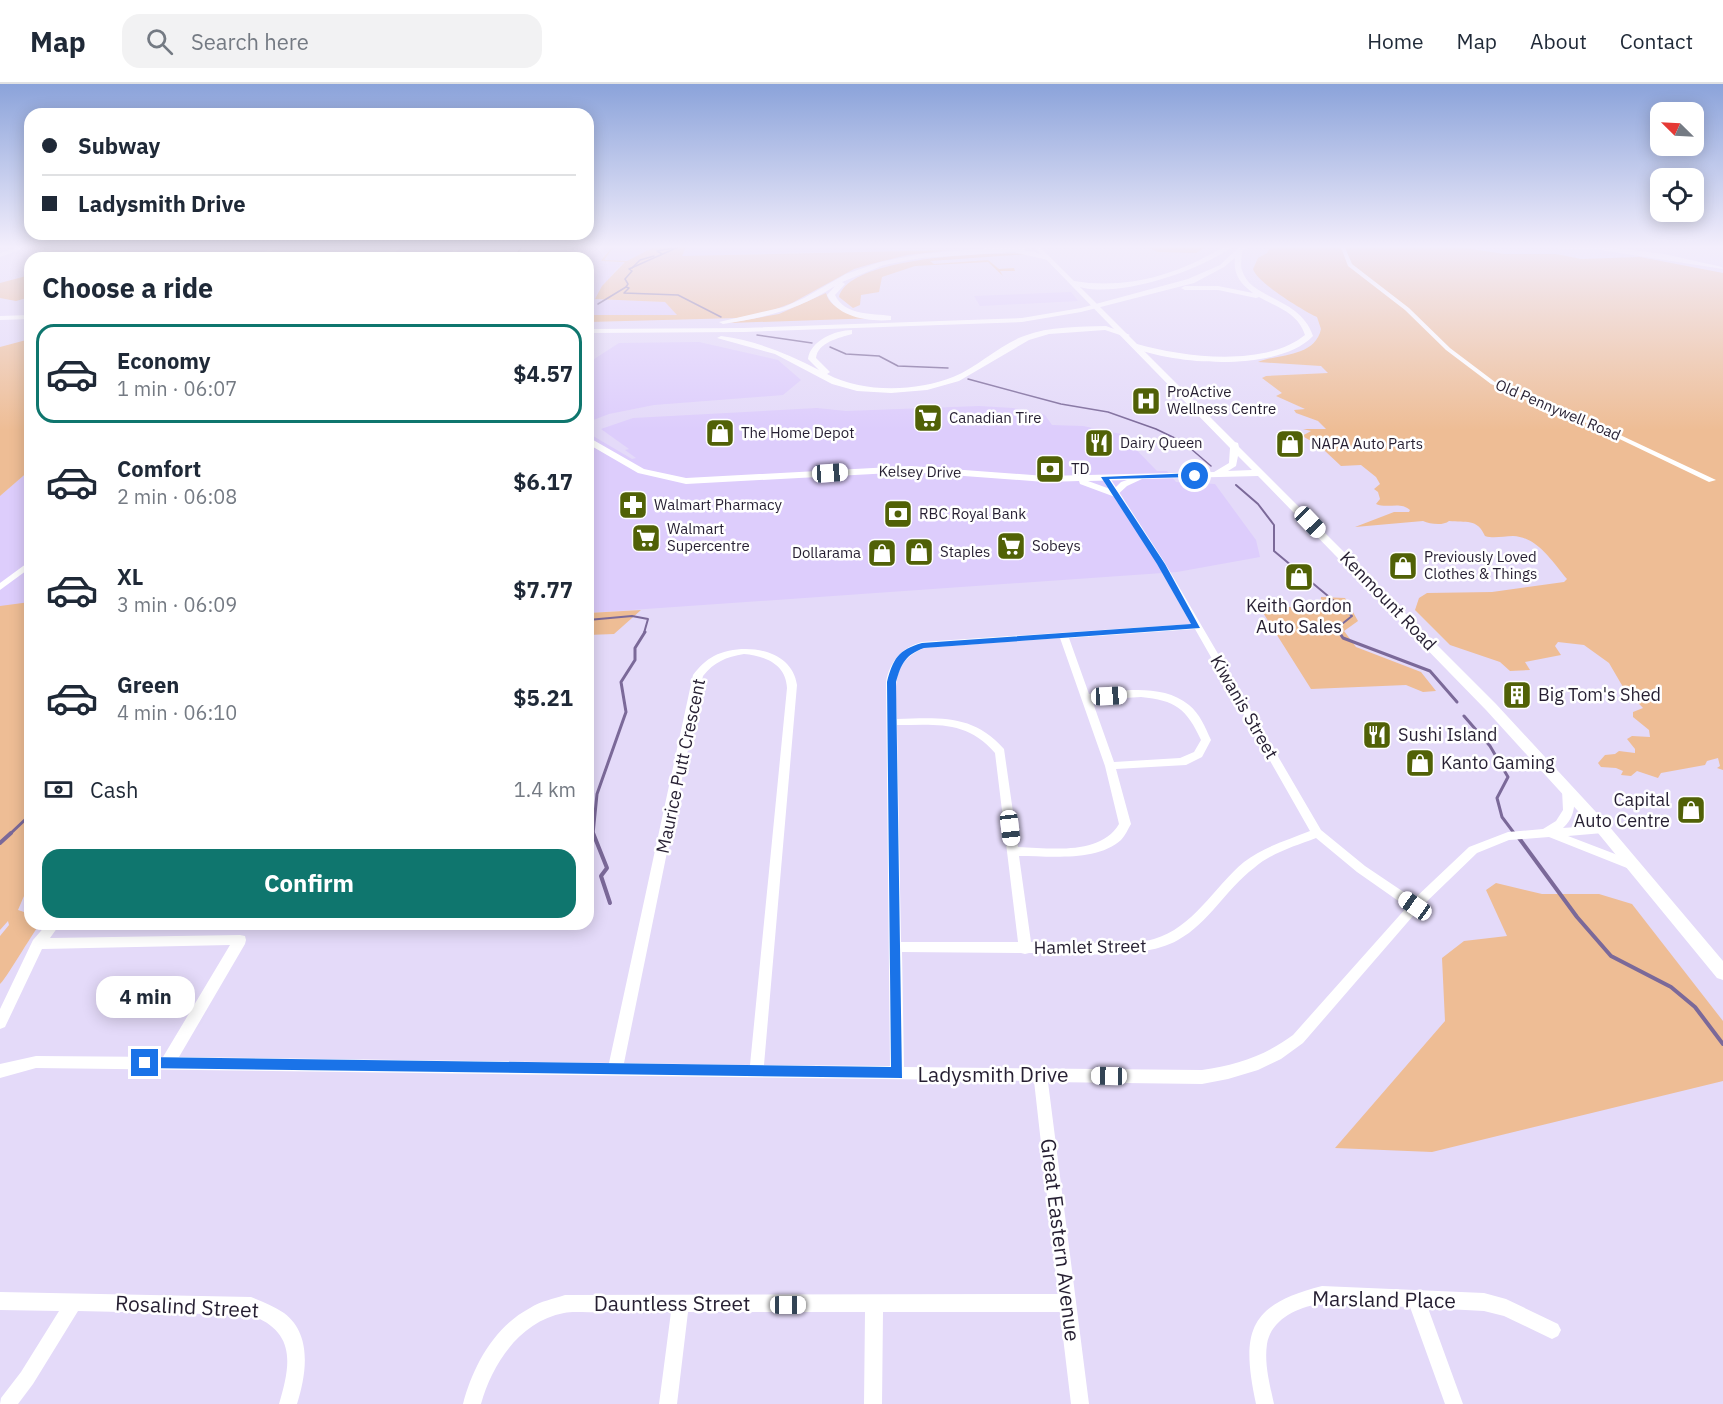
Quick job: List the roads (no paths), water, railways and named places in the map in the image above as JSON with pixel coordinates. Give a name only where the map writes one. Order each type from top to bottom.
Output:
[{"type":"highway","points":[[652,326],[740,320],[778,312],[791,307]]},
{"type":"highway","points":[[840,307],[855,313],[924,320]]},
{"type":"highway","points":[[635,332],[897,326],[1022,320],[1084,307]]},
{"type":"highway","points":[[1279,307],[1286,310]]},
{"type":"highway","points":[[1158,366],[1163,358],[1254,356],[1295,348],[1307,339],[1308,327],[1281,307]]},
{"type":"highway","points":[[594,326],[924,320],[1015,315],[1079,308]]},
{"type":"highway","points":[[897,326],[837,335],[818,345],[812,358],[825,372],[854,382],[889,385],[923,382],[947,374],[1019,334],[1047,327],[1095,323],[1105,314]]},
{"type":"highway","points":[[594,331],[715,337],[747,342],[778,352],[835,382],[857,388],[891,390],[927,387],[956,379],[1036,335],[1100,328],[1126,335]]},
{"type":"highway","points":[[1137,346],[1155,354],[1186,357]]},
{"type":"main road","name":"Kenmount Road","points":[[1098,307],[1491,707],[1603,829],[1723,973]]},
{"type":"main road","name":"Kelsey Drive","points":[[594,444],[641,471],[680,480],[910,469],[1063,479],[1262,473]]},
{"type":"main road","points":[[1211,475],[1233,464],[1235,445]]},
{"type":"main road","points":[[1211,475],[1254,483],[1284,496]]},
{"type":"main road","points":[[1063,479],[1092,484],[1115,494],[1124,484],[1143,477]]},
{"type":"street","name":"Old Pennywell Road","points":[[1403,307],[1421,321],[1448,350],[1493,382],[1582,418],[1712,480]]},
{"type":"street","points":[[1,318],[24,312]]},
{"type":"street","points":[[1,318],[24,317]]},
{"type":"street","name":"Kiwanis Street","points":[[1105,477],[1161,564],[1317,833],[1361,869],[1415,906]]},
{"type":"street","points":[[0,587],[24,569]]},
{"type":"street","points":[[897,1074],[893,671],[897,662],[910,650],[922,645],[1197,626]]},
{"type":"street","points":[[1013,851],[1093,849],[1117,839],[1123,830],[1125,817],[1110,766],[1064,636]]},
{"type":"street","name":"Maurice Putt Crescent","points":[[615,1070],[698,675],[713,659],[728,652],[746,651],[764,654],[780,663],[790,676],[792,697],[756,1072]]},
{"type":"street","points":[[1086,697],[1161,694],[1188,707],[1199,720],[1206,740],[1198,754],[1182,762],[1110,766]]},
{"type":"street","points":[[894,722],[955,723],[975,728],[990,738],[1002,759],[1025,949]]},
{"type":"street","points":[[1545,832],[1567,819],[1568,790]]},
{"type":"street","name":"Ladysmith Drive","points":[[0,1071],[36,1062],[1202,1077],[1260,1064],[1281,1053],[1298,1039],[1415,906],[1463,858],[1484,844],[1515,835],[1603,829]]},
{"type":"street","points":[[1545,832],[1635,867]]},
{"type":"street","name":"Hamlet Street","points":[[896,947],[1134,948],[1170,940],[1184,932],[1258,858],[1317,833]]},
{"type":"street","points":[[0,1023],[38,944],[49,930]]},
{"type":"street","points":[[38,944],[240,940],[167,1064]]},
{"type":"street","name":"Great Eastern Avenue","points":[[1040,1075],[1080,1404]]},
{"type":"street","name":"Marsland Place","points":[[1265,1404],[1259,1382],[1257,1349],[1266,1320],[1278,1308],[1322,1295],[1484,1302],[1506,1308],[1552,1330]]},
{"type":"street","points":[[1416,1299],[1454,1404]]},
{"type":"street","name":"Rosalind Street","points":[[0,1301],[251,1306],[271,1312],[286,1324],[295,1344],[297,1370],[288,1404]]},
{"type":"street","points":[[7,1404],[27,1378],[74,1302]]},
{"type":"street","name":"Dauntless Street","points":[[472,1404],[482,1375],[497,1349],[518,1327],[538,1313],[565,1304],[1067,1303]]},
{"type":"street","points":[[873,1404],[874,1304]]},
{"type":"street","points":[[668,1404],[680,1305]]},
{"type":"waterway","points":[[701,307],[721,317]]},
{"type":"waterway","points":[[757,335],[812,343]]},
{"type":"waterway","points":[[830,347],[846,354],[879,356],[898,366],[948,368]]},
{"type":"waterway","points":[[968,379],[1061,404],[1108,412],[1156,429],[1183,442],[1211,466]]},
{"type":"waterway","points":[[1236,485],[1258,504],[1274,525],[1274,551],[1352,616],[1337,628],[1340,633]]},
{"type":"waterway","points":[[594,619],[632,616],[648,619],[644,633]]},
{"type":"waterway","points":[[594,824],[597,794],[626,712],[621,682],[635,660],[635,648],[645,632]]},
{"type":"waterway","points":[[1339,632],[1343,638],[1430,671],[1457,702]]},
{"type":"waterway","points":[[1464,716],[1490,746],[1508,777],[1497,798],[1502,817],[1514,833]]},
{"type":"waterway","points":[[10,834],[24,821]]},
{"type":"waterway","points":[[0,843],[11,833]]},
{"type":"waterway","points":[[594,836],[607,868],[601,876],[610,903]]},
{"type":"waterway","points":[[1519,838],[1577,917],[1611,956],[1671,987],[1695,1007],[1723,1044]]},
{"type":"place","name":"ProActive Wellness Centre","points":[[1146,401]]},
{"type":"place","name":"Canadian Tire","points":[[928,418]]},
{"type":"place","name":"The Home Depot","points":[[720,433]]},
{"type":"place","name":"Dairy Queen","points":[[1099,443]]},
{"type":"place","name":"NAPA Auto Parts","points":[[1290,444]]},
{"type":"place","name":"TD","points":[[1050,469]]},
{"type":"place","name":"Walmart Pharmacy","points":[[633,505]]},
{"type":"place","name":"RBC Royal Bank","points":[[898,514]]},
{"type":"place","name":"Walmart Supercentre","points":[[646,538]]},
{"type":"place","name":"Sobeys","points":[[1011,546]]},
{"type":"place","name":"Staples","points":[[919,552]]},
{"type":"place","name":"Dollarama","points":[[882,553]]},
{"type":"place","name":"Previously Loved Clothes & Things","points":[[1403,566]]},
{"type":"place","name":"Keith Gordon Auto Sales","points":[[1299,577]]},
{"type":"place","name":"Big Tom's Shed","points":[[1517,695]]},
{"type":"place","name":"Sushi Island","points":[[1377,735]]},
{"type":"place","name":"Kanto Gaming","points":[[1420,763]]},
{"type":"place","name":"Capital Auto Centre","points":[[1691,810]]}]
